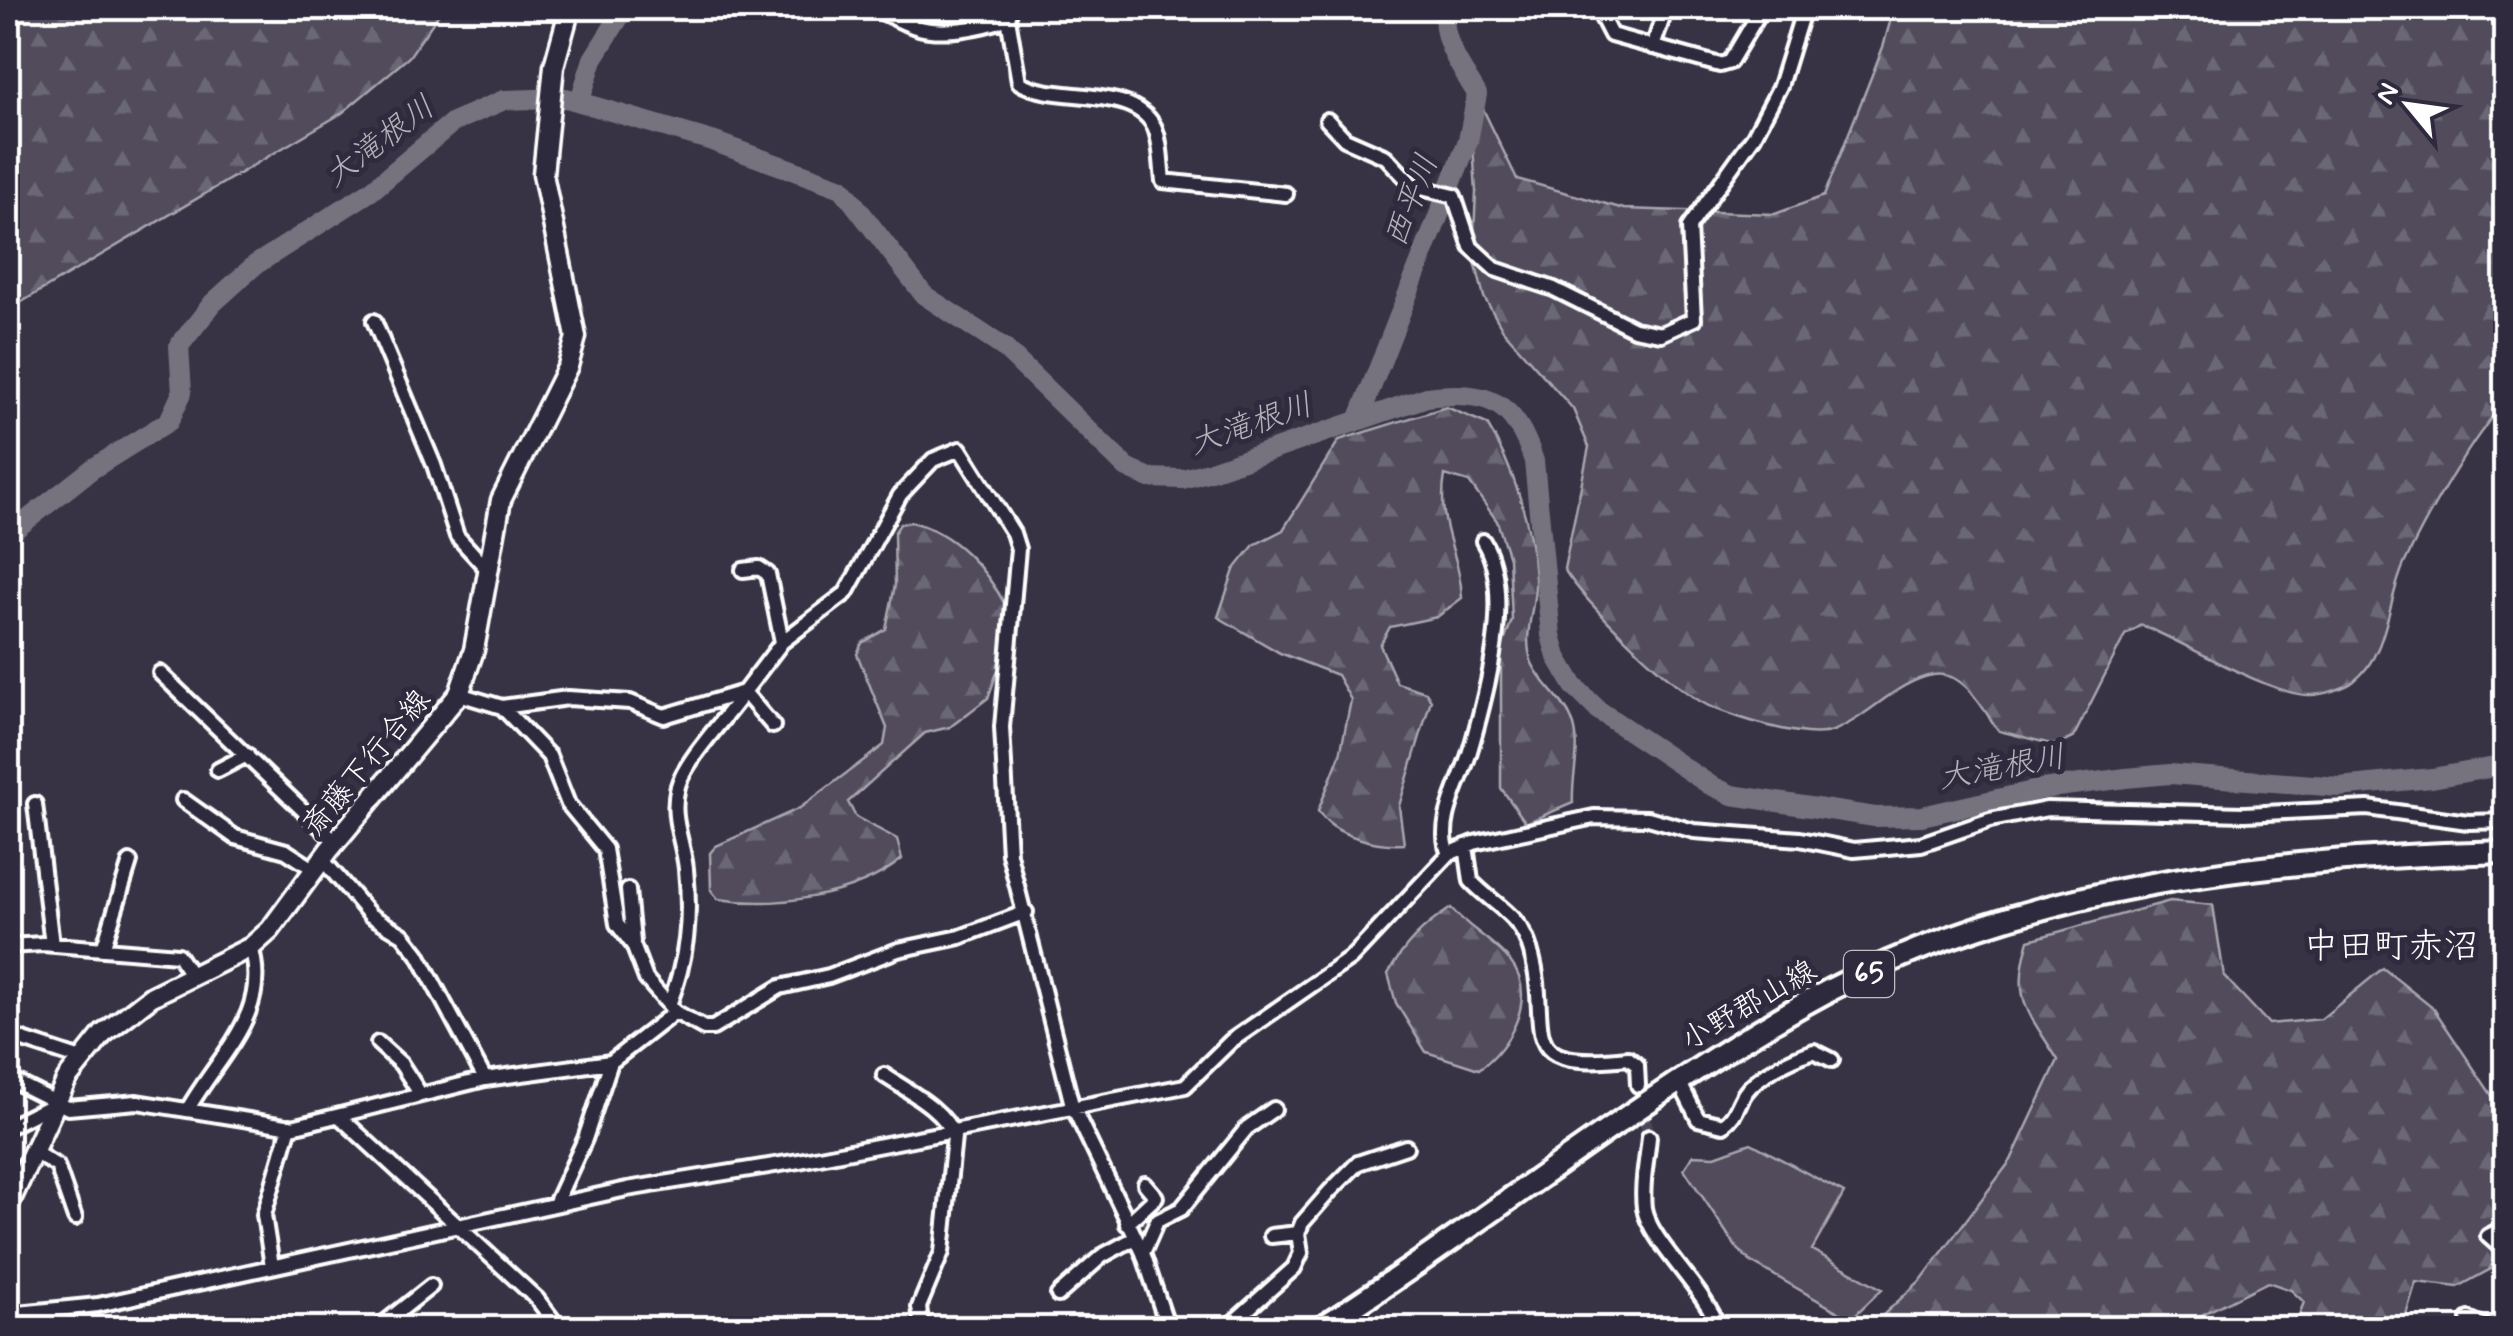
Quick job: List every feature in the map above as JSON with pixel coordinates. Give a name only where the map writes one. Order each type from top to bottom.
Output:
[{"type":"main road","name":"斎藤下行合線","points":[[8,1206],[54,1104],[80,1059],[117,1020],[251,946],[292,906],[336,842],[459,694],[474,650],[501,500],[568,366],[576,336],[544,192],[545,135],[554,66],[570,8]]},
{"type":"main road","name":"小野郡山線","points":[[1321,1328],[1679,1082],[1806,1002],[1924,949],[2021,914],[2102,893],[2246,868],[2506,852]]},
{"type":"street","points":[[874,8],[915,28],[936,30],[988,26],[1010,13],[1019,82],[1031,89],[1106,98],[1148,119],[1155,128],[1163,181],[1286,194]]},
{"type":"street","points":[[1597,8],[1611,35],[1699,62],[1730,62],[1762,8]]},
{"type":"street","points":[[1653,47],[1666,8]]},
{"type":"street","points":[[1327,120],[1345,139],[1386,157],[1414,186],[1454,196],[1471,247],[1496,269],[1554,289],[1634,330],[1661,334],[1694,318],[1689,227],[1754,136],[1780,86],[1804,8]]},
{"type":"street","points":[[374,321],[434,465],[457,536],[487,569]]},
{"type":"street","points":[[555,1204],[585,1140],[611,1062],[672,1008],[686,958],[690,921],[686,866],[674,821],[678,785],[782,642],[846,592],[900,495],[933,460],[960,449],[1014,533],[1018,549],[1006,662],[1002,788],[1009,854],[1072,1104],[1143,1253],[1168,1328]]},
{"type":"street","points":[[1449,854],[1444,829],[1470,750],[1496,617],[1497,576],[1484,541]]},
{"type":"street","points":[[743,570],[759,568],[768,574],[782,642]]},
{"type":"street","points":[[160,674],[336,842]]},
{"type":"street","points":[[459,694],[502,707],[568,698],[630,702],[664,716],[744,692]]},
{"type":"street","points":[[744,692],[773,726]]},
{"type":"street","points":[[502,707],[549,756],[568,804],[605,849],[617,924],[633,944]]},
{"type":"street","points":[[218,770],[247,755]]},
{"type":"street","points":[[183,800],[236,837],[319,865],[370,915],[403,935],[418,954],[485,1079]]},
{"type":"street","points":[[35,804],[52,945]]},
{"type":"street","points":[[8,1314],[98,1305],[555,1204],[799,1161],[1072,1104],[1185,1086],[1232,1040],[1351,958],[1449,854],[1466,846],[1608,816],[1854,850],[1921,844],[1990,820],[2047,809],[2106,807],[2245,814],[2368,808],[2468,822],[2506,822]]},
{"type":"street","points":[[1466,846],[1471,881],[1502,904],[1527,939],[1538,988],[1540,1036],[1547,1049],[1558,1059],[1580,1063],[1628,1058],[1637,1065],[1638,1085]]},
{"type":"street","points":[[104,949],[130,862]]},
{"type":"street","points":[[628,890],[633,944],[646,979],[672,1008],[704,1028],[713,1028],[780,987],[829,976],[898,950],[960,938],[1026,912]]},
{"type":"street","points":[[8,946],[52,945],[178,955],[192,976]]},
{"type":"street","points":[[188,1109],[256,998],[258,968],[251,946]]},
{"type":"street","points":[[8,1035],[80,1059]]},
{"type":"street","points":[[378,1043],[402,1064],[421,1095]]},
{"type":"street","points":[[1679,1082],[1698,1119],[1723,1125],[1735,1116],[1750,1088],[1768,1074],[1814,1051],[1832,1060]]},
{"type":"street","points":[[8,1078],[68,1108],[137,1102],[290,1126],[485,1079],[611,1062]]},
{"type":"street","points":[[884,1075],[951,1128],[954,1152],[942,1252],[920,1306],[922,1328]]},
{"type":"street","points":[[8,1127],[54,1104]]},
{"type":"street","points":[[1143,1253],[1156,1221],[1181,1209],[1247,1128],[1274,1109]]},
{"type":"street","points":[[339,1116],[537,1300],[560,1328]]},
{"type":"street","points":[[272,1266],[264,1214],[290,1126]]},
{"type":"street","points":[[1649,1137],[1644,1190],[1647,1218],[1710,1303],[1719,1328]]},
{"type":"street","points":[[1227,1328],[1294,1268],[1301,1254],[1298,1233],[1302,1223],[1358,1162],[1406,1147]]},
{"type":"street","points":[[34,1152],[57,1166],[76,1218]]},
{"type":"street","points":[[1127,1224],[1156,1196],[1146,1184]]},
{"type":"street","points":[[2506,1226],[2488,1236],[2506,1252]]},
{"type":"street","points":[[1271,1236],[1298,1233]]},
{"type":"street","points":[[1058,1295],[1102,1256],[1135,1238]]},
{"type":"street","points":[[378,1328],[430,1286]]},
{"type":"street","points":[[2469,1319],[2489,1328]]},
{"type":"green space","points":[[8,8],[443,8],[409,57],[342,113],[8,310]]},
{"type":"green space","points":[[1894,8],[2505,8],[2505,400],[2463,458],[2427,519],[2399,577],[2374,656],[2366,670],[2350,684],[2321,694],[2295,693],[2252,678],[2141,625],[2125,635],[2073,738],[2055,745],[1999,731],[1972,693],[1955,678],[1944,675],[1907,684],[1833,731],[1806,733],[1734,716],[1692,696],[1630,643],[1564,569],[1589,447],[1573,409],[1503,330],[1484,297],[1473,254],[1476,192],[1471,113],[1482,107],[1517,179],[1624,209],[1775,214],[1824,196],[1883,47]]},
{"type":"green space","points":[[1446,407],[1487,424],[1520,498],[1535,578],[1529,652],[1536,671],[1568,712],[1575,730],[1573,803],[1526,823],[1501,788],[1501,650],[1512,620],[1509,558],[1497,521],[1469,482],[1445,475],[1444,510],[1462,598],[1437,617],[1390,627],[1380,645],[1397,683],[1426,692],[1431,700],[1399,806],[1404,844],[1381,843],[1344,833],[1318,811],[1340,755],[1351,700],[1337,675],[1280,653],[1218,617],[1234,570],[1254,545],[1283,530],[1339,440]]},
{"type":"green space","points":[[911,522],[942,534],[968,554],[1007,608],[1000,664],[988,698],[950,727],[925,733],[848,802],[856,817],[897,839],[902,859],[862,883],[814,897],[764,902],[718,899],[711,890],[710,853],[716,846],[800,808],[884,745],[887,728],[857,654],[862,643],[886,629],[895,585],[894,533],[900,524]]},
{"type":"green space","points":[[2170,901],[2213,905],[2224,976],[2269,1024],[2321,1019],[2383,968],[2434,1009],[2505,1115],[2502,1248],[2489,1270],[2458,1287],[2416,1282],[2402,1328],[2294,1328],[2304,1302],[2291,1290],[2268,1282],[2175,1328],[2104,1318],[2090,1328],[1869,1328],[1922,1279],[2011,1160],[2058,1060],[2030,1016],[2022,991],[2029,940]]},
{"type":"green space","points":[[1451,908],[1510,961],[1521,990],[1521,1005],[1510,1034],[1479,1069],[1426,1052],[1396,1003],[1388,974],[1415,937]]},
{"type":"green space","points":[[1751,1143],[1844,1193],[1812,1250],[1882,1289],[1854,1316],[1849,1318],[1751,1262],[1736,1247],[1684,1169],[1693,1155],[1715,1156]]},
{"type":"waterway","points":[[580,100],[593,59],[625,8]]},
{"type":"waterway","name":"西平川","points":[[1359,418],[1468,141],[1477,94],[1449,42],[1445,8]]},
{"type":"waterway","name":"大滝根川","points":[[8,535],[92,469],[169,421],[182,393],[179,346],[213,303],[255,265],[371,191],[453,122],[504,100],[566,98],[712,141],[842,188],[924,295],[1003,347],[1127,468],[1149,478],[1183,479],[1211,471],[1427,397],[1467,395],[1496,404],[1517,424],[1534,461],[1551,635],[1557,657],[1574,686],[1598,710],[1710,785],[1732,795],[1875,817],[1922,816],[2042,789],[2170,774],[2339,787],[2432,778],[2506,765]]},
{"type":"tunnel","points":[[1638,1085],[1649,1137]]},
{"type":"district","name":"中田町赤沼","points":[[2391,947]]}]
